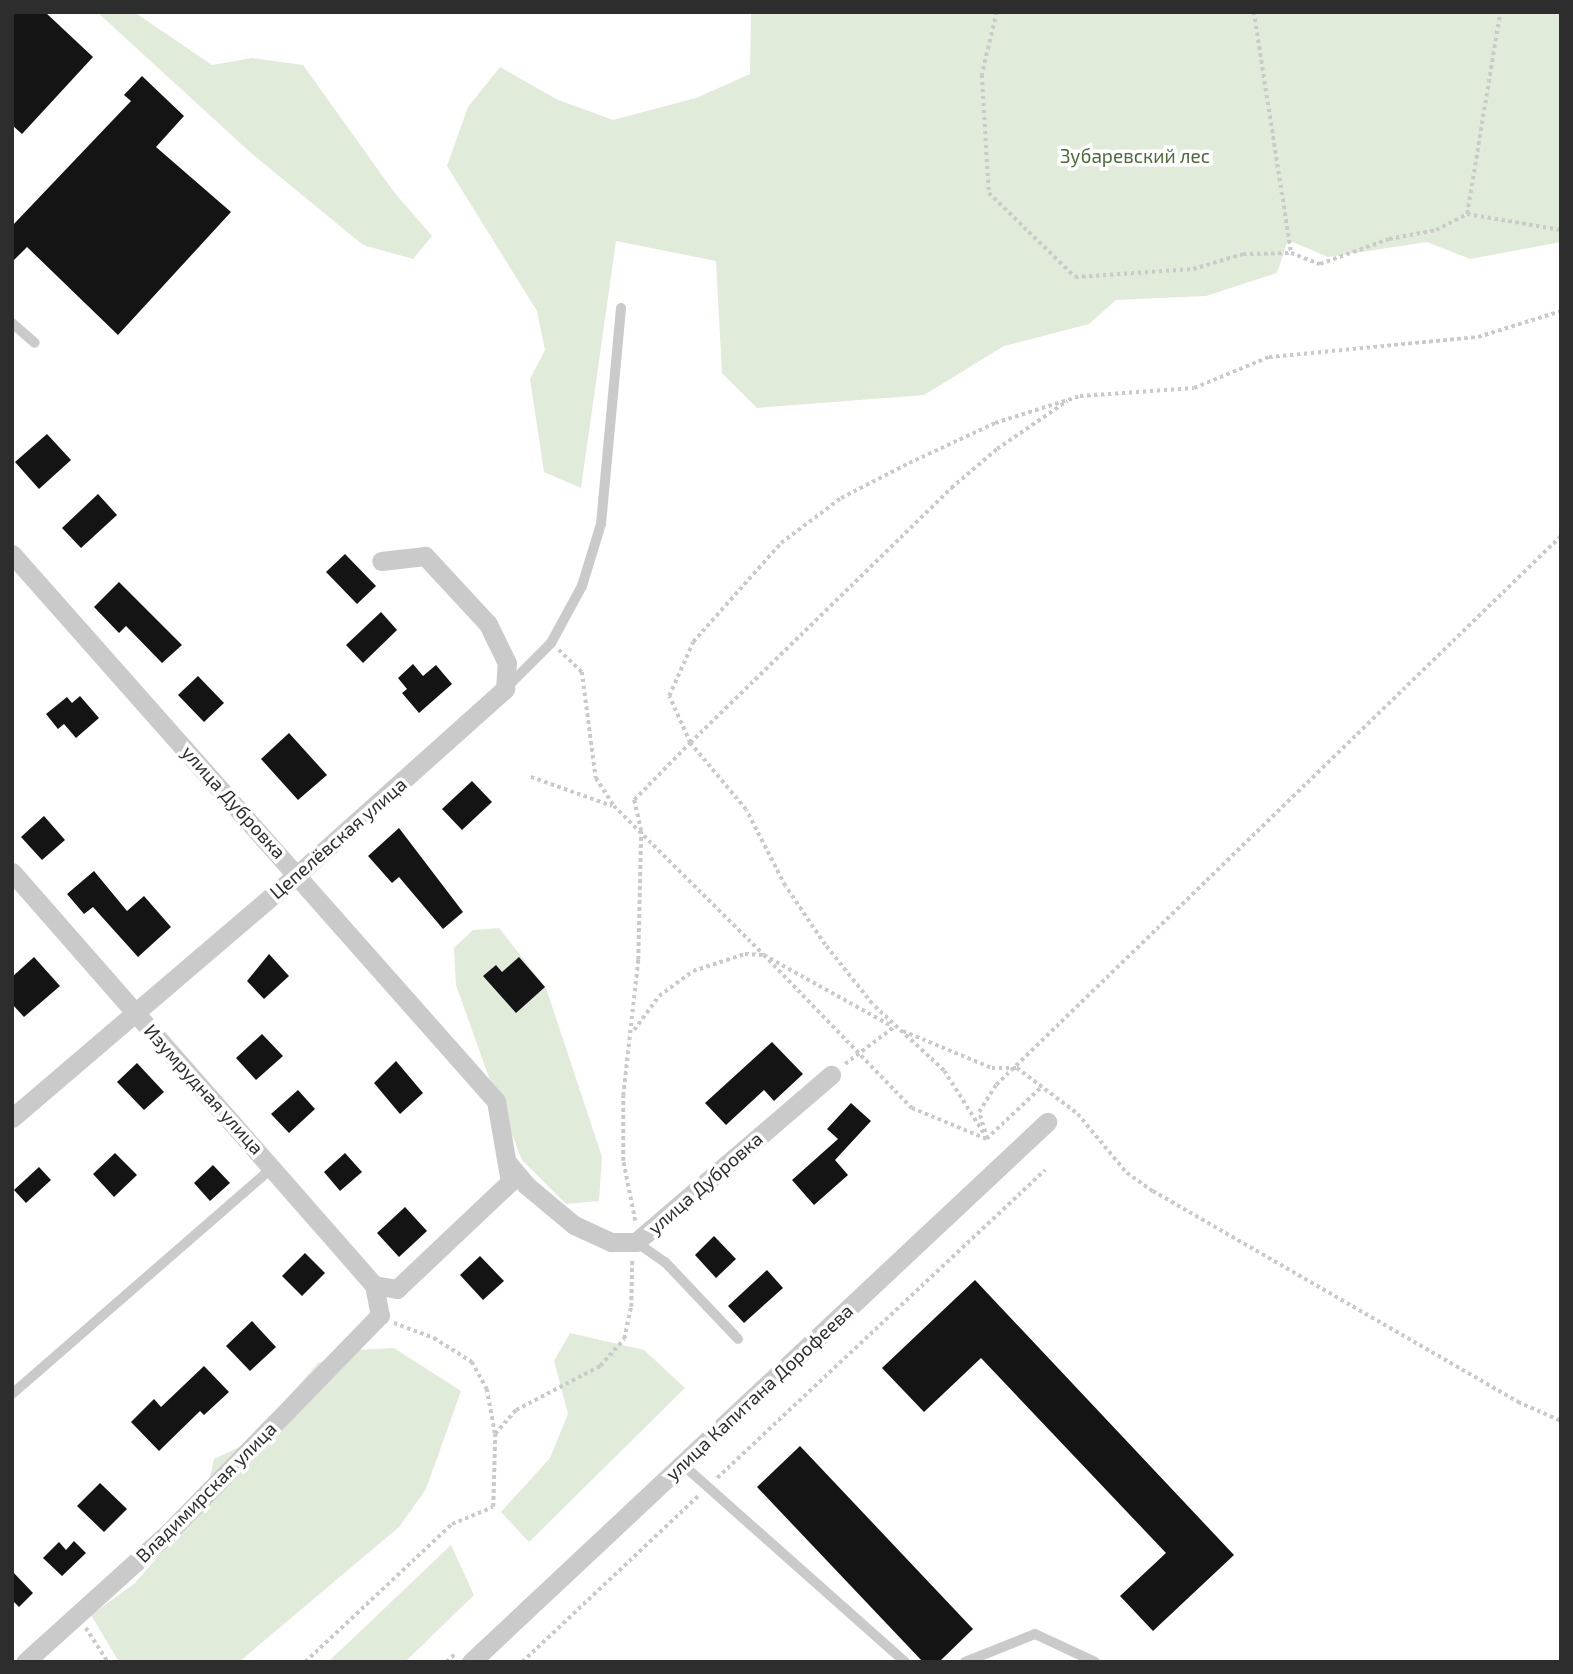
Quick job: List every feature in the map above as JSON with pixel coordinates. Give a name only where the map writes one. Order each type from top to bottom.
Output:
[{"type":"street","name":"улица Дубровка","points":[[12,554],[298,874],[496,1101],[510,1182],[397,1289],[374,1285]]},
{"type":"street","points":[[381,561],[425,556],[488,624],[507,663],[505,689]]},
{"type":"street","name":"Цепелёвская улица","points":[[12,1118],[298,874],[505,689]]},
{"type":"street","name":"Изумрудная улица","points":[[12,872],[374,1285],[380,1315]]},
{"type":"street","name":"улица Дубровка","points":[[506,1161],[526,1185],[574,1224],[611,1242],[636,1242],[831,1075]]},
{"type":"street","name":"улица Капитана Дорофеева","points":[[471,1662],[1047,1122]]},
{"type":"street","name":"Владимирская улица","points":[[25,1662],[169,1532],[380,1315]]},
{"type":"lane","points":[[505,689],[551,643],[582,586],[601,524],[621,308]]},
{"type":"lane","points":[[12,323],[35,343]]},
{"type":"lane","points":[[12,1394],[273,1167]]},
{"type":"lane","points":[[636,1242],[664,1262],[738,1339]]},
{"type":"lane","points":[[682,1464],[905,1662]]},
{"type":"lane","points":[[965,1662],[1035,1634],[1095,1662]]},
{"type":"path","points":[[997,12],[982,75],[989,193],[1075,277],[1193,270],[1243,254],[1291,253],[1320,264],[1389,239],[1436,230],[1467,214],[1561,230]]},
{"type":"path","points":[[1254,12],[1291,253]]},
{"type":"path","points":[[1467,214],[1500,12]]},
{"type":"path","points":[[987,1139],[944,1071],[894,1027],[825,945],[785,886],[746,810],[690,743],[669,696],[676,672],[693,642],[781,543],[841,498],[995,423],[1072,398],[1116,390],[1194,388],[1269,357],[1478,337],[1561,311]]},
{"type":"path","points":[[495,1434],[516,1410],[600,1366],[624,1339],[636,1242],[623,1161],[623,1096],[633,1032],[641,831],[634,800],[951,488],[997,449],[1072,398]]},
{"type":"path","points":[[987,1139],[979,1112],[990,1092],[1561,536]]},
{"type":"path","points":[[551,643],[582,672],[596,778],[614,806],[764,955],[912,1108],[987,1139]]},
{"type":"path","points":[[531,777],[614,806]]},
{"type":"path","points":[[633,1032],[659,996],[693,971],[745,954],[764,955],[937,1049],[992,1068],[1017,1068],[1040,1089],[1078,1114],[1127,1173],[1153,1191],[1518,1402],[1561,1421]]},
{"type":"path","points":[[831,1075],[894,1027]]},
{"type":"path","points":[[987,1139],[1040,1089]]},
{"type":"path","points":[[522,1662],[1045,1170]]},
{"type":"path","points":[[305,1662],[452,1524],[493,1507],[495,1434],[487,1389],[472,1362],[434,1338],[402,1329],[380,1315]]},
{"type":"path","points":[[78,1614],[108,1662]]},
{"type":"green space","points":[[97,12],[134,12],[212,65],[252,58],[303,65],[394,192],[432,236],[413,259],[363,245],[251,153]]},
{"type":"green space","name":"Зубаревский лес","points":[[751,12],[1561,12],[1561,242],[1470,259],[1427,242],[1328,257],[1288,240],[1277,273],[1206,296],[1116,300],[1089,324],[1004,346],[924,395],[757,408],[722,373],[716,261],[616,241],[581,488],[544,472],[530,379],[545,350],[537,311],[447,166],[468,107],[500,67],[556,99],[613,120],[696,98],[750,74]]},
{"type":"green space","points":[[499,928],[546,988],[602,1157],[599,1201],[566,1204],[522,1160],[487,1072],[456,985],[454,948],[473,930]]},
{"type":"green space","points":[[570,1333],[644,1350],[685,1388],[529,1542],[501,1512],[550,1458],[568,1414],[554,1361]]},
{"type":"green space","points":[[394,1348],[461,1391],[426,1489],[399,1527],[239,1662],[119,1662],[91,1615],[134,1584],[204,1504],[214,1459],[250,1442],[318,1363],[357,1350]]},
{"type":"green space","points":[[451,1545],[474,1595],[405,1662],[328,1662]]},
{"type":"building","points":[[12,12],[45,12],[93,57],[22,134],[12,125]]},
{"type":"building","points":[[142,76],[184,116],[156,147],[231,212],[118,335],[27,247],[12,262],[12,226],[131,101],[124,95]]},
{"type":"building","points":[[47,434],[71,460],[39,489],[15,462]]},
{"type":"building","points":[[98,494],[117,515],[81,548],[62,528]]},
{"type":"building","points":[[345,554],[376,586],[357,604],[326,572]]},
{"type":"building","points":[[119,582],[182,645],[162,663],[126,626],[119,633],[94,607]]},
{"type":"building","points":[[381,612],[397,630],[363,663],[346,645]]},
{"type":"building","points":[[413,664],[423,676],[436,665],[452,684],[419,713],[402,693],[407,689],[398,678]]},
{"type":"building","points":[[198,676],[224,703],[204,722],[178,695]]},
{"type":"building","points":[[80,696],[99,718],[76,738],[64,724],[58,729],[46,714],[67,697],[72,703]]},
{"type":"building","points":[[289,733],[327,775],[298,800],[261,759]]},
{"type":"building","points":[[472,781],[492,802],[462,830],[442,809]]},
{"type":"building","points":[[44,816],[65,840],[42,860],[21,837]]},
{"type":"building","points":[[399,828],[463,912],[443,929],[399,877],[392,883],[368,856]]},
{"type":"building","points":[[94,871],[127,911],[144,896],[171,927],[138,957],[93,907],[84,914],[67,894]]},
{"type":"building","points":[[269,954],[289,976],[264,999],[247,981]]},
{"type":"building","points":[[34,957],[60,986],[24,1017],[12,1004],[12,977]]},
{"type":"building","points":[[519,957],[545,987],[516,1013],[483,976],[496,965],[502,972]]},
{"type":"building","points":[[262,1034],[283,1056],[256,1080],[236,1058]]},
{"type":"building","points":[[772,1042],[803,1074],[774,1101],[764,1090],[726,1125],[705,1103]]},
{"type":"building","points":[[396,1061],[423,1093],[400,1114],[374,1083]]},
{"type":"building","points":[[137,1063],[164,1092],[144,1110],[117,1082]]},
{"type":"building","points":[[298,1090],[315,1109],[289,1133],[271,1114]]},
{"type":"building","points":[[851,1103],[871,1121],[835,1160],[848,1175],[814,1205],[792,1180],[838,1139],[827,1129]]},
{"type":"building","points":[[115,1153],[137,1175],[114,1197],[93,1174]]},
{"type":"building","points":[[345,1153],[362,1172],[340,1191],[324,1172]]},
{"type":"building","points":[[213,1165],[230,1183],[210,1201],[194,1183]]},
{"type":"building","points":[[39,1167],[51,1180],[26,1203],[14,1190]]},
{"type":"building","points":[[405,1207],[427,1231],[399,1257],[377,1233]]},
{"type":"building","points":[[714,1236],[736,1259],[716,1278],[695,1255]]},
{"type":"building","points":[[305,1253],[325,1273],[302,1296],[282,1276]]},
{"type":"building","points":[[480,1256],[504,1281],[483,1300],[460,1275]]},
{"type":"building","points":[[767,1270],[783,1288],[744,1323],[728,1306]]},
{"type":"building","points":[[975,1280],[1234,1555],[1153,1631],[1120,1596],[1166,1553],[981,1358],[924,1412],[882,1368]]},
{"type":"building","points":[[252,1321],[276,1347],[250,1371],[226,1346]]},
{"type":"building","points":[[204,1366],[229,1392],[204,1415],[200,1411],[159,1451],[131,1422],[154,1399],[161,1407]]},
{"type":"building","points":[[800,1446],[973,1629],[939,1662],[923,1662],[757,1487]]},
{"type":"building","points":[[100,1483],[127,1509],[104,1532],[77,1506]]},
{"type":"building","points":[[74,1541],[86,1553],[62,1576],[43,1558],[59,1542],[66,1550]]},
{"type":"building","points":[[12,1571],[33,1593],[19,1607],[12,1600]]}]
